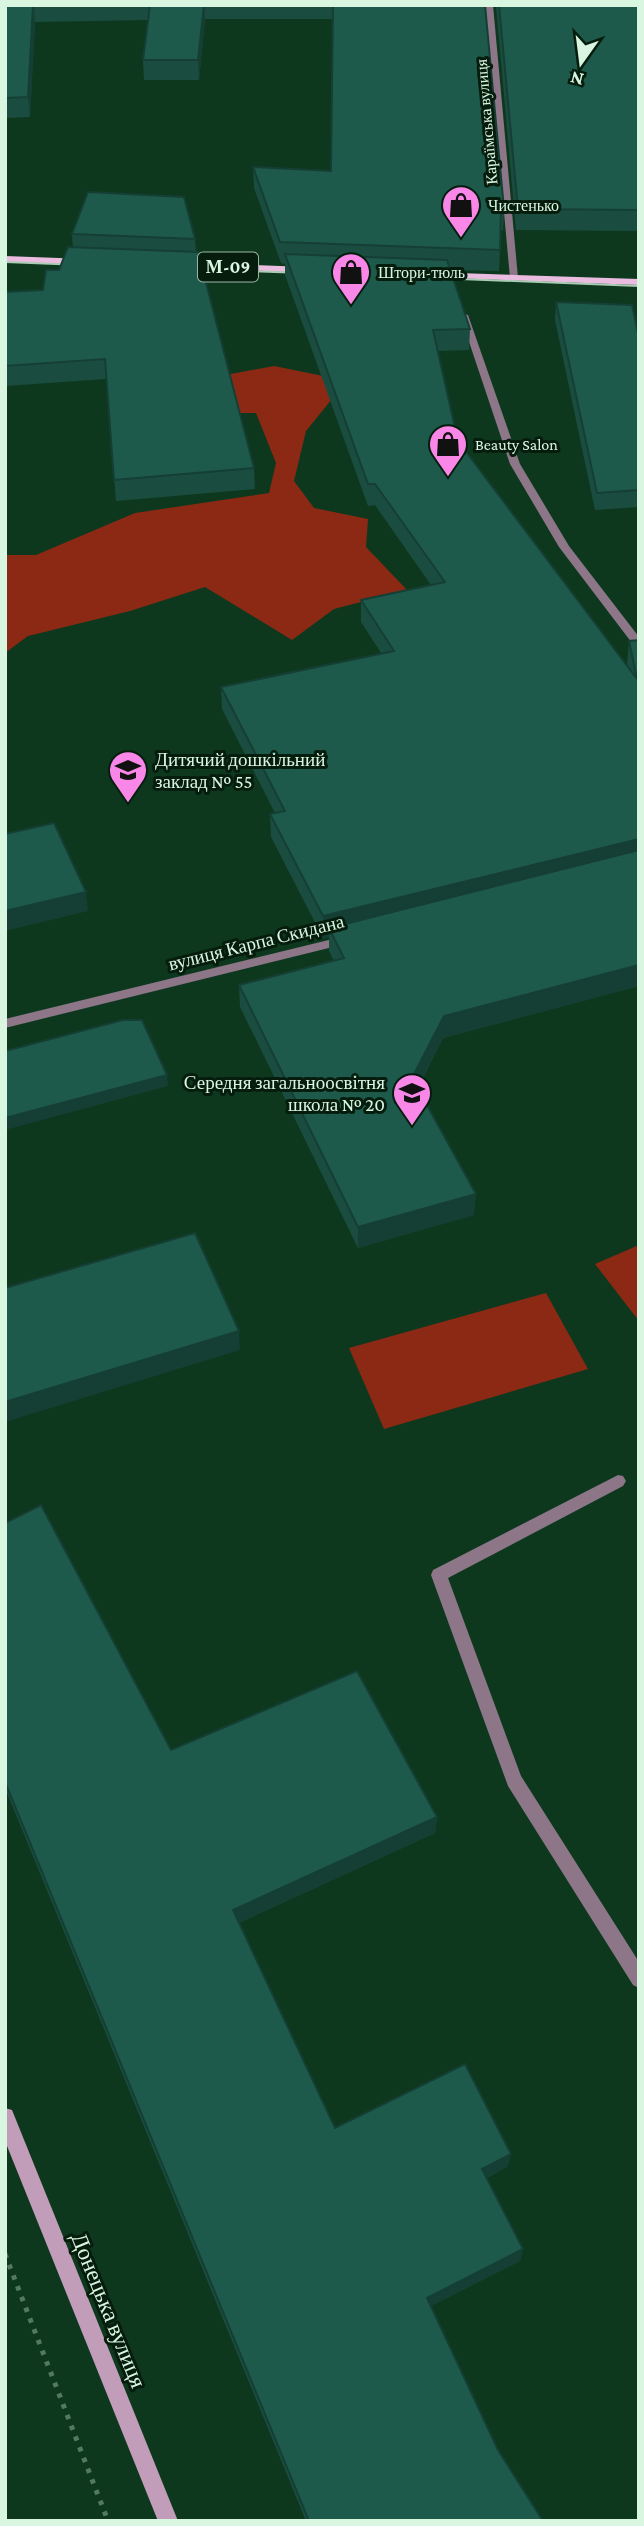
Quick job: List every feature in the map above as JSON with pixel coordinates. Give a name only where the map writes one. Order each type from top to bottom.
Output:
[{"type":"main road","points":[[5,259],[103,262]]},
{"type":"main road","name":"М-09","points":[[172,265],[312,270]]},
{"type":"main road","points":[[409,274],[639,282]]},
{"type":"street","name":"Караїмська вулиця","points":[[489,5],[514,278]]},
{"type":"street","points":[[451,275],[455,288]]},
{"type":"street","points":[[461,307],[514,464],[564,547],[639,645]]},
{"type":"street","name":"вулиця Карпа Скидана","points":[[5,1024],[356,937]]},
{"type":"street","points":[[618,1481],[439,1575],[514,1780],[639,1979]]},
{"type":"street","name":"Донецька вулиця","points":[[5,2117],[168,2521]]},
{"type":"path","points":[[5,2254],[108,2521]]},
{"type":"shaded area","points":[[274,366],[328,377],[332,399],[306,431],[294,481],[314,508],[368,519],[366,547],[407,590],[334,609],[292,640],[205,587],[130,611],[28,636],[5,653],[5,555],[36,555],[135,513],[269,493],[276,463],[256,413],[195,413],[215,377]]},
{"type":"shaded area","points":[[639,1245],[639,1321],[595,1264]]},
{"type":"shaded area","points":[[546,1293],[588,1369],[384,1429],[349,1348]]},
{"type":"building","points":[[5,5],[33,5],[28,97],[5,98]]},
{"type":"building","points":[[150,5],[204,5],[198,60],[143,60]]},
{"type":"building","points":[[333,5],[485,5],[504,209],[501,209],[500,250],[280,242],[253,167],[331,171]]},
{"type":"building","points":[[499,5],[639,5],[639,210],[518,209]]},
{"type":"building","points":[[88,192],[184,197],[195,239],[72,234]]},
{"type":"building","points":[[68,247],[198,252],[254,468],[114,480],[105,359],[5,366],[5,292],[43,290],[46,270],[59,270]]},
{"type":"building","points":[[285,254],[447,260],[470,329],[433,330],[458,441],[637,679],[629,641],[639,640],[639,839],[323,916],[270,814],[285,811],[221,687],[394,651],[361,600],[445,582],[375,484],[368,484]]},
{"type":"building","points":[[556,302],[632,305],[639,338],[639,490],[597,493]]},
{"type":"building","points":[[54,823],[86,892],[5,911],[5,834]]},
{"type":"building","points":[[639,850],[639,965],[444,1016],[412,1078],[476,1194],[358,1227],[239,985],[344,958],[329,928]]},
{"type":"building","points":[[123,1020],[142,1020],[167,1075],[5,1118],[5,1051]]},
{"type":"building","points":[[195,1233],[239,1331],[5,1402],[5,1288]]},
{"type":"building","points":[[41,1505],[171,1750],[357,1671],[437,1817],[233,1910],[335,2128],[465,2064],[511,2154],[482,2169],[523,2249],[427,2298],[498,2450],[543,2521],[309,2521],[5,1782],[5,1523]]},
{"type":"tram line","points":[[5,262],[82,265]]},
{"type":"tram line","points":[[184,269],[303,273]]},
{"type":"tram line","points":[[435,278],[639,286]]},
{"type":"place","name":"Чистенько","points":[[461,239]]},
{"type":"place","name":"Штори-тюль","points":[[351,306]]},
{"type":"place","name":"Beauty Salon","points":[[448,478]]},
{"type":"place","name":"Дитячий дошкільний заклад № 55","points":[[128,804]]},
{"type":"place","name":"Середня загальноосвітня школа № 20","points":[[412,1127]]}]
